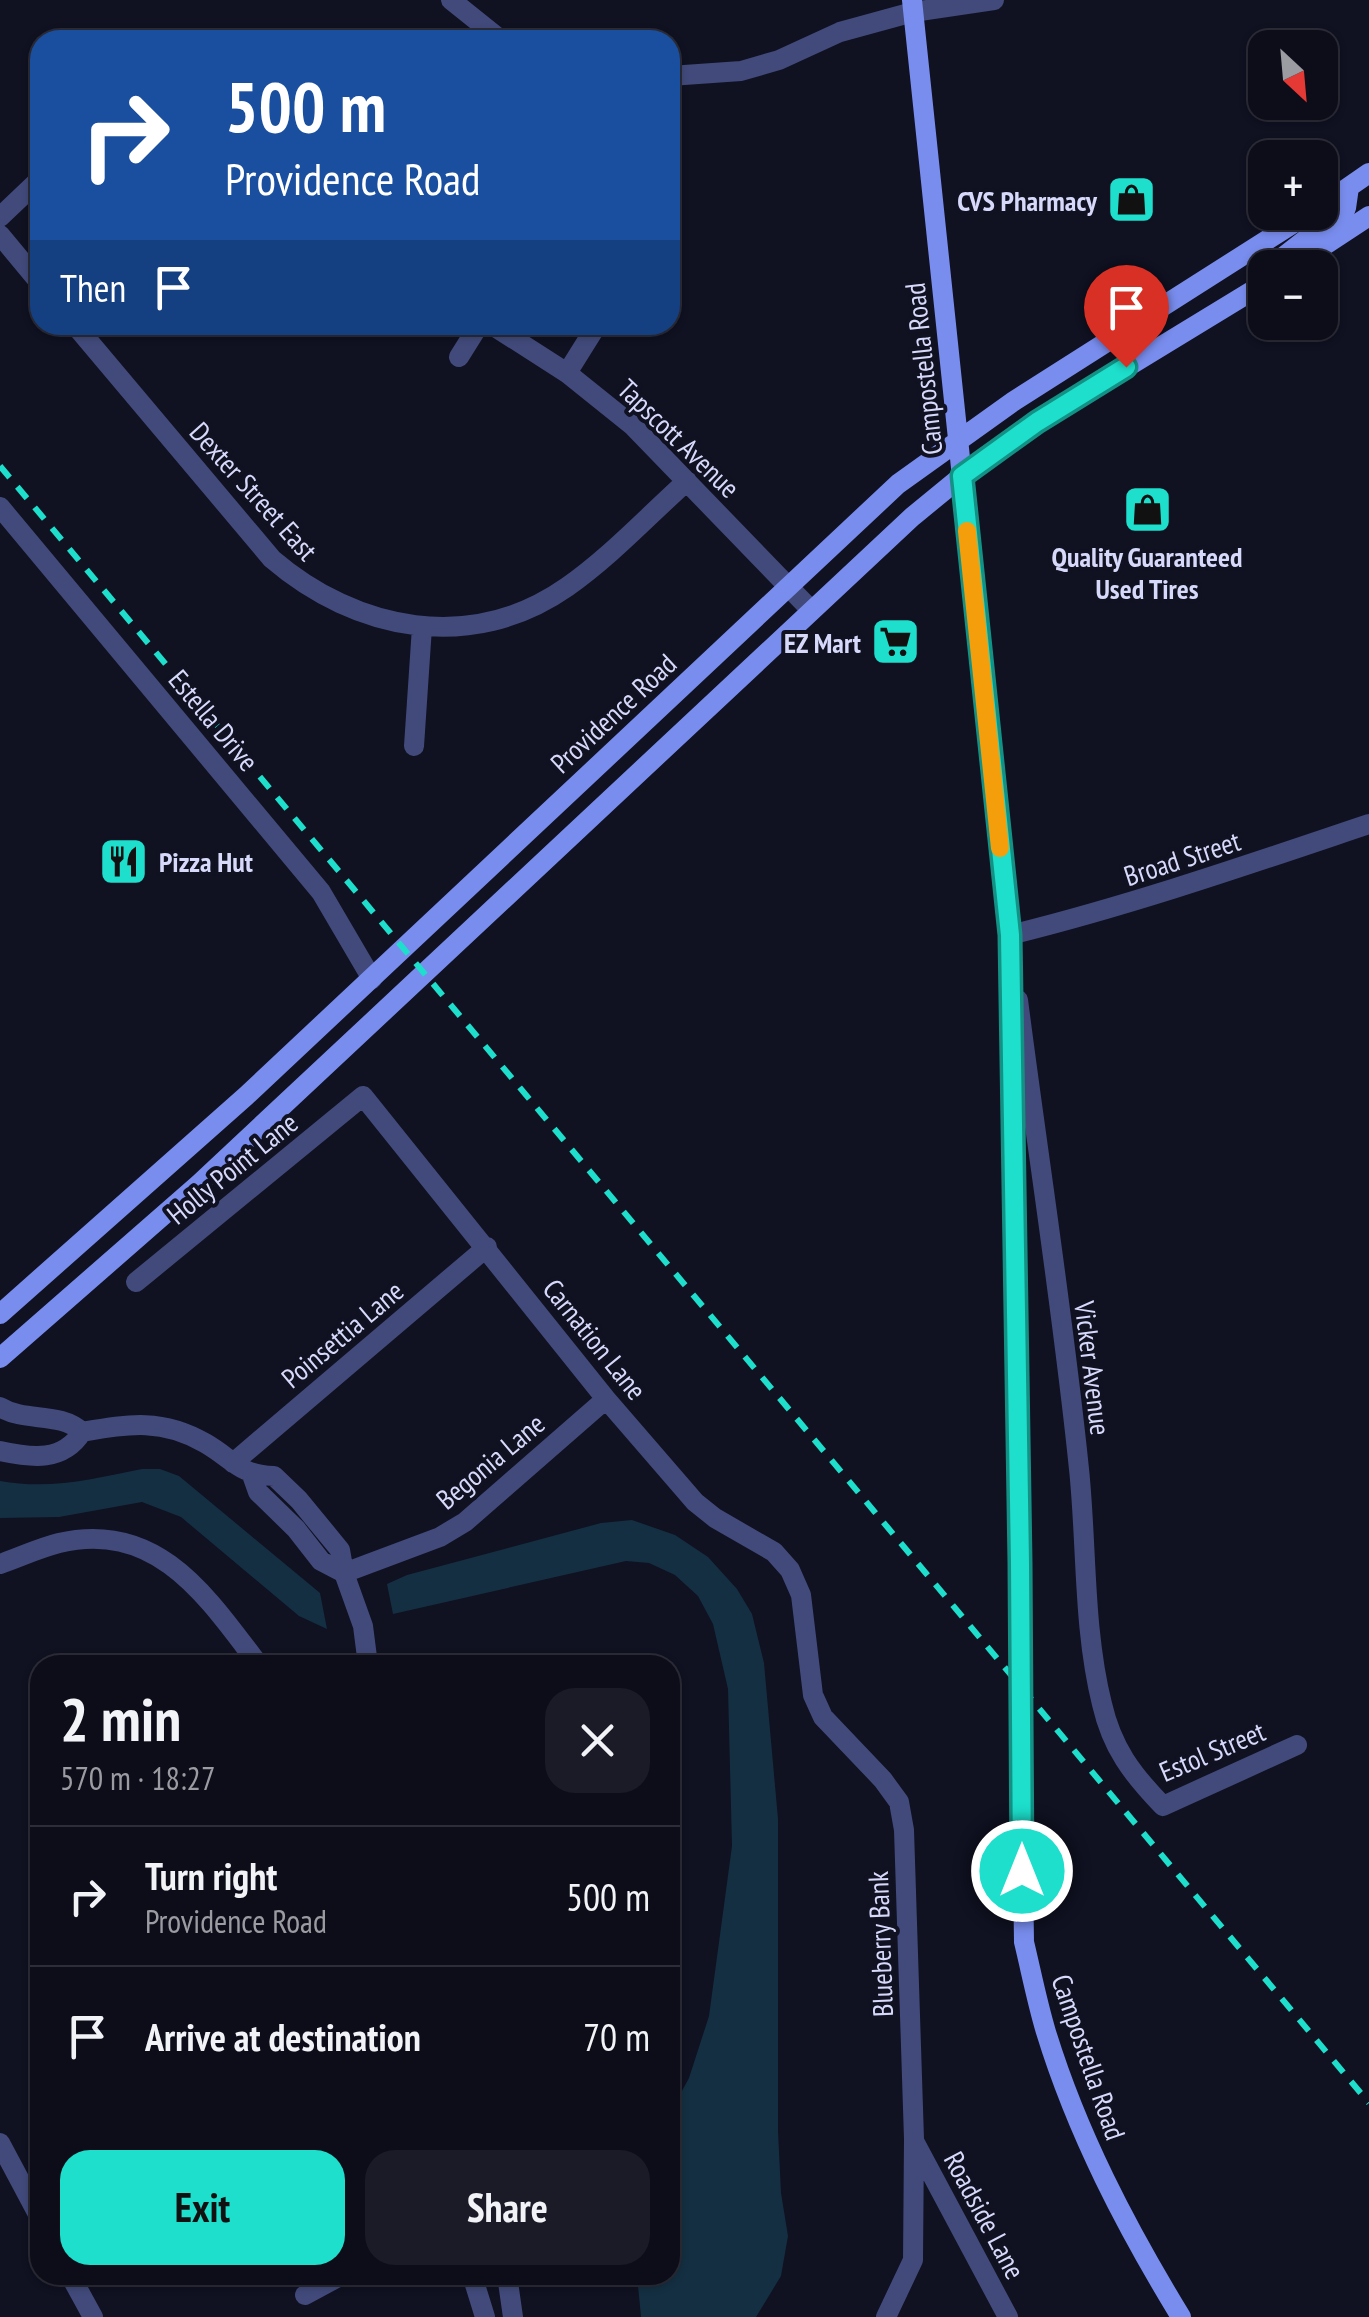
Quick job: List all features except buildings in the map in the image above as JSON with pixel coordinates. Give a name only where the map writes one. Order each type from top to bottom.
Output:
[{"type":"main road","name":"Campostella Road","points":[[913,6],[1010,935],[1024,1942],[1045,2030],[1110,2190],[1180,2317]]},
{"type":"main road","points":[[1338,195],[1369,174]]},
{"type":"main road","points":[[1293,250],[1338,216],[1350,201],[1349,187]]},
{"type":"main road","points":[[1317,250],[1369,216]]},
{"type":"main road","name":"Providence Road","points":[[0,1314],[170,1165],[372,979],[898,484],[958,439],[1283,230]]},
{"type":"main road","points":[[0,1358],[231,1154],[811,610],[962,476],[1037,422],[1248,294]]},
{"type":"street","points":[[451,0],[488,30]]},
{"type":"street","points":[[680,75],[741,71],[779,60],[840,32],[913,6],[994,0]]},
{"type":"street","points":[[0,217],[30,189]]},
{"type":"street","points":[[0,235],[30,271]]},
{"type":"street","name":"Dexter Street East","points":[[83,335],[272,559],[302,584],[380,620],[422,627],[472,624],[541,603],[570,586],[687,481]]},
{"type":"street","points":[[459,357],[473,335]]},
{"type":"street","name":"Tapscott Avenue","points":[[508,335],[567,373],[633,426],[811,610]]},
{"type":"street","points":[[567,373],[592,335]]},
{"type":"street","name":"Estella Drive","points":[[0,507],[321,892],[372,979]]},
{"type":"street","points":[[414,746],[422,627]]},
{"type":"street","name":"Broad Street","points":[[1010,935],[1207,880],[1369,824]]},
{"type":"street","name":"Vicker Avenue","points":[[1010,935],[1079,1468],[1102,1703],[1128,1769],[1152,1795]]},
{"type":"street","name":"Carnation Lane","points":[[363,1096],[606,1399],[695,1502],[774,1552],[790,1570],[801,1596]]},
{"type":"street","name":"Holly Point Lane","points":[[136,1282],[363,1096]]},
{"type":"street","name":"Poinsettia Lane","points":[[233,1463],[487,1247]]},
{"type":"street","name":"Begonia Lane","points":[[344,1573],[440,1537],[465,1522],[606,1399]]},
{"type":"street","points":[[0,1406],[21,1416],[73,1423],[82,1432]]},
{"type":"street","points":[[82,1432],[151,1422],[203,1442],[252,1475],[258,1492],[321,1560],[344,1573],[364,1626],[367,1655]]},
{"type":"street","points":[[0,1451],[43,1456],[63,1452],[74,1445],[82,1432]]},
{"type":"street","points":[[0,1564],[64,1542],[120,1542],[152,1551],[182,1572],[251,1655]]},
{"type":"street","name":"Blueberry Bank","points":[[801,1596],[813,1694],[823,1717],[899,1802],[904,1830],[914,2139],[912,2260],[886,2317]]},
{"type":"street","name":"Estol Street","points":[[1152,1795],[1163,1806],[1296,1745]]},
{"type":"street","name":"Roadside Lane","points":[[914,2139],[1008,2317]]},
{"type":"street","points":[[0,2143],[30,2199]]},
{"type":"street","points":[[75,2285],[93,2317]]},
{"type":"street","points":[[305,2295],[324,2285]]},
{"type":"street","points":[[475,2285],[484,2317]]},
{"type":"street","points":[[508,2285],[513,2317]]},
{"type":"water","points":[[160,1469],[179,1476],[320,1593],[327,1629],[299,1616],[181,1517],[142,1502],[59,1517],[0,1518],[0,1481],[54,1484]]},
{"type":"water","points":[[632,1520],[675,1535],[708,1557],[737,1589],[752,1614],[764,1663],[778,1819],[778,2131],[788,2236],[781,2276],[756,2317],[641,2317],[638,2285],[680,2285],[680,2095],[709,2016],[732,1846],[728,1689],[713,1624],[698,1596],[675,1575],[649,1563],[626,1561],[393,1614],[387,1584],[407,1575],[601,1523]]},
{"type":"railway","points":[[0,466],[1369,2103]]},
{"type":"slow traffic","points":[[967,531],[1000,848]]},
{"type":"place","name":"CVS Pharmacy","points":[[1132,200]]},
{"type":"place","name":"Quality Guaranteed Used Tires","points":[[1147,509]]},
{"type":"place","name":"EZ Mart","points":[[896,642]]},
{"type":"place","name":"Pizza Hut","points":[[124,861]]},
{"type":"route","points":[[1022,1871],[1010,935],[962,476],[1037,422],[1126,367]]}]
